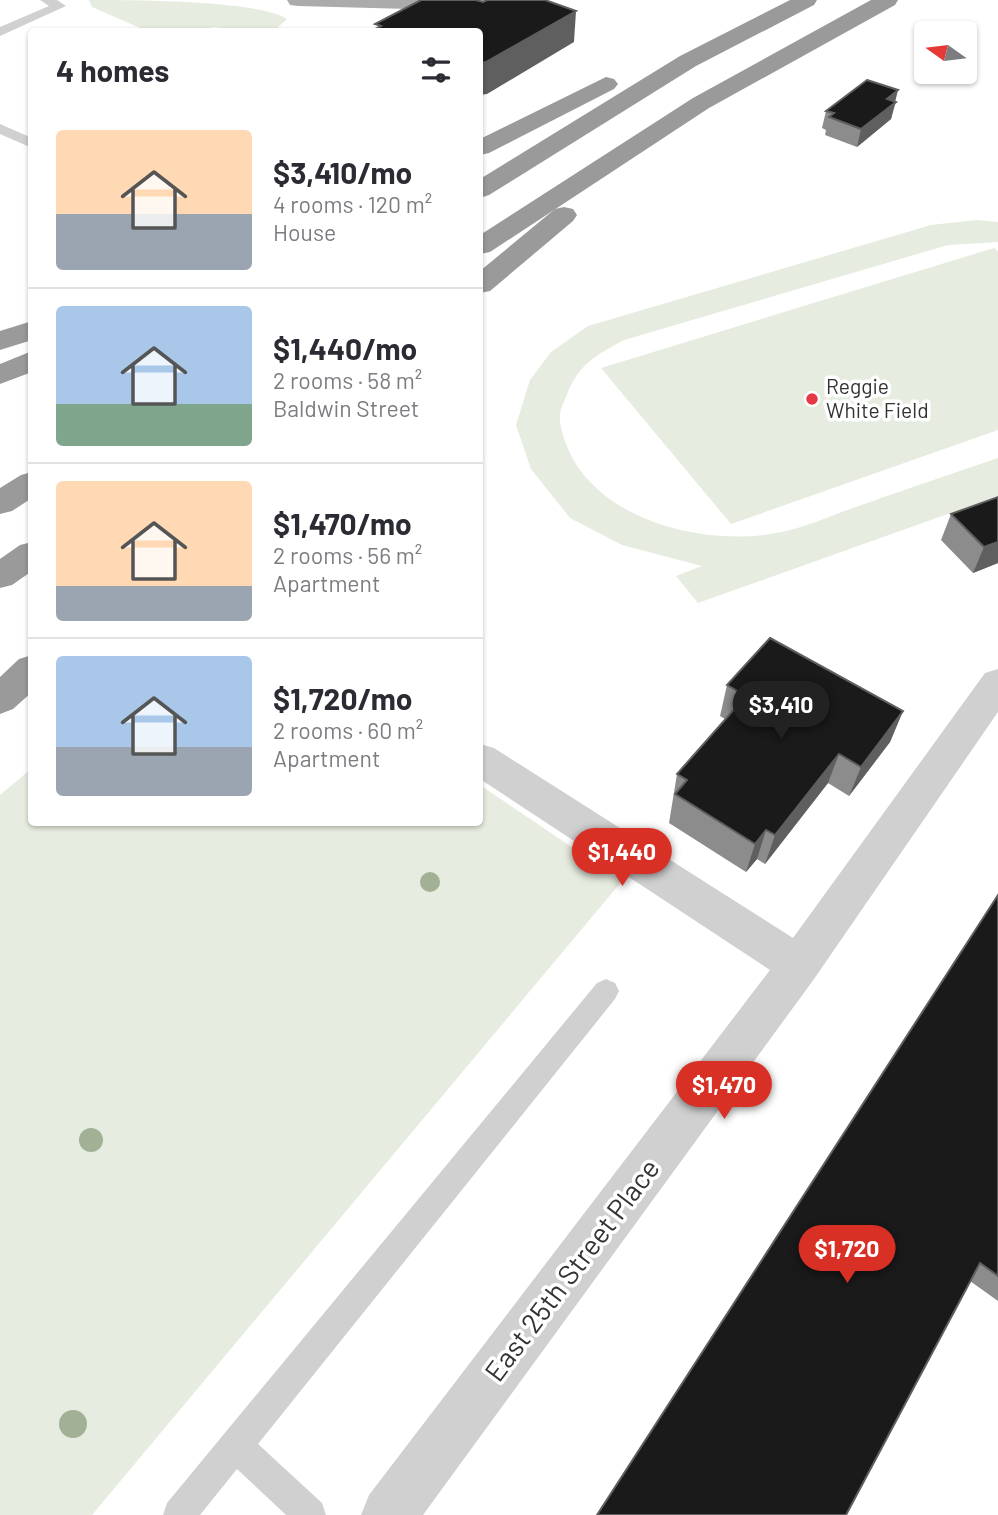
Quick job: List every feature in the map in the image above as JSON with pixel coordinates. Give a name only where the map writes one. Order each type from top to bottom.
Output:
[{"type":"highway","points":[[483,146],[715,29],[781,0]]},
{"type":"highway","points":[[483,188],[688,61],[806,0]]},
{"type":"highway","points":[[483,244],[701,103],[887,0]]},
{"type":"highway","points":[[483,283],[701,103]]},
{"type":"highway","points":[[0,341],[28,331]]},
{"type":"highway","points":[[0,375],[28,362]]},
{"type":"highway","points":[[0,503],[28,486]]},
{"type":"highway","points":[[0,576],[28,557]]},
{"type":"highway","points":[[0,699],[28,673]]},
{"type":"main road","points":[[298,0],[409,3],[486,0]]},
{"type":"street","name":"East 25th Street Place","points":[[389,1515],[799,965],[998,683]]},
{"type":"street","points":[[483,761],[799,965]]},
{"type":"lane","points":[[0,33],[60,6],[46,0]]},
{"type":"lane","points":[[0,128],[28,142]]},
{"type":"lane","points":[[179,1515],[606,991]]},
{"type":"lane","points":[[236,1446],[310,1515]]},
{"type":"shaded area","points":[[89,0],[162,1],[250,8],[287,19],[277,28],[140,28],[92,7]]},
{"type":"shaded area","points":[[977,220],[998,222],[998,242],[948,245],[624,340],[588,362],[582,369],[561,408],[560,419],[573,458],[592,484],[618,505],[649,520],[716,536],[782,532],[998,458],[998,496],[698,603],[676,576],[702,566],[622,545],[570,518],[531,469],[516,425],[530,380],[551,352],[588,326],[931,225]]},
{"type":"shaded area","name":"Reggie White Field","points":[[994,248],[998,251],[998,430],[731,524],[601,368]]},
{"type":"shaded area","points":[[28,772],[28,826],[483,826],[483,787],[622,881],[92,1515],[0,1515],[0,795]]},
{"type":"building","points":[[421,0],[545,0],[576,11],[483,62],[483,28],[377,28],[381,26],[375,24]]},
{"type":"building","points":[[867,80],[898,90],[887,99],[896,102],[861,129],[829,117],[834,113],[826,111]]},
{"type":"building","points":[[998,497],[998,542],[984,547],[951,514]]},
{"type":"building","points":[[770,638],[903,711],[861,767],[839,754],[775,835],[766,830],[755,844],[675,794],[687,780],[677,774],[746,696],[727,685]]},
{"type":"building","points":[[998,895],[998,1276],[980,1263],[846,1515],[597,1515]]},
{"type":"place","name":"Reggie White Field","points":[[812,399]]}]
